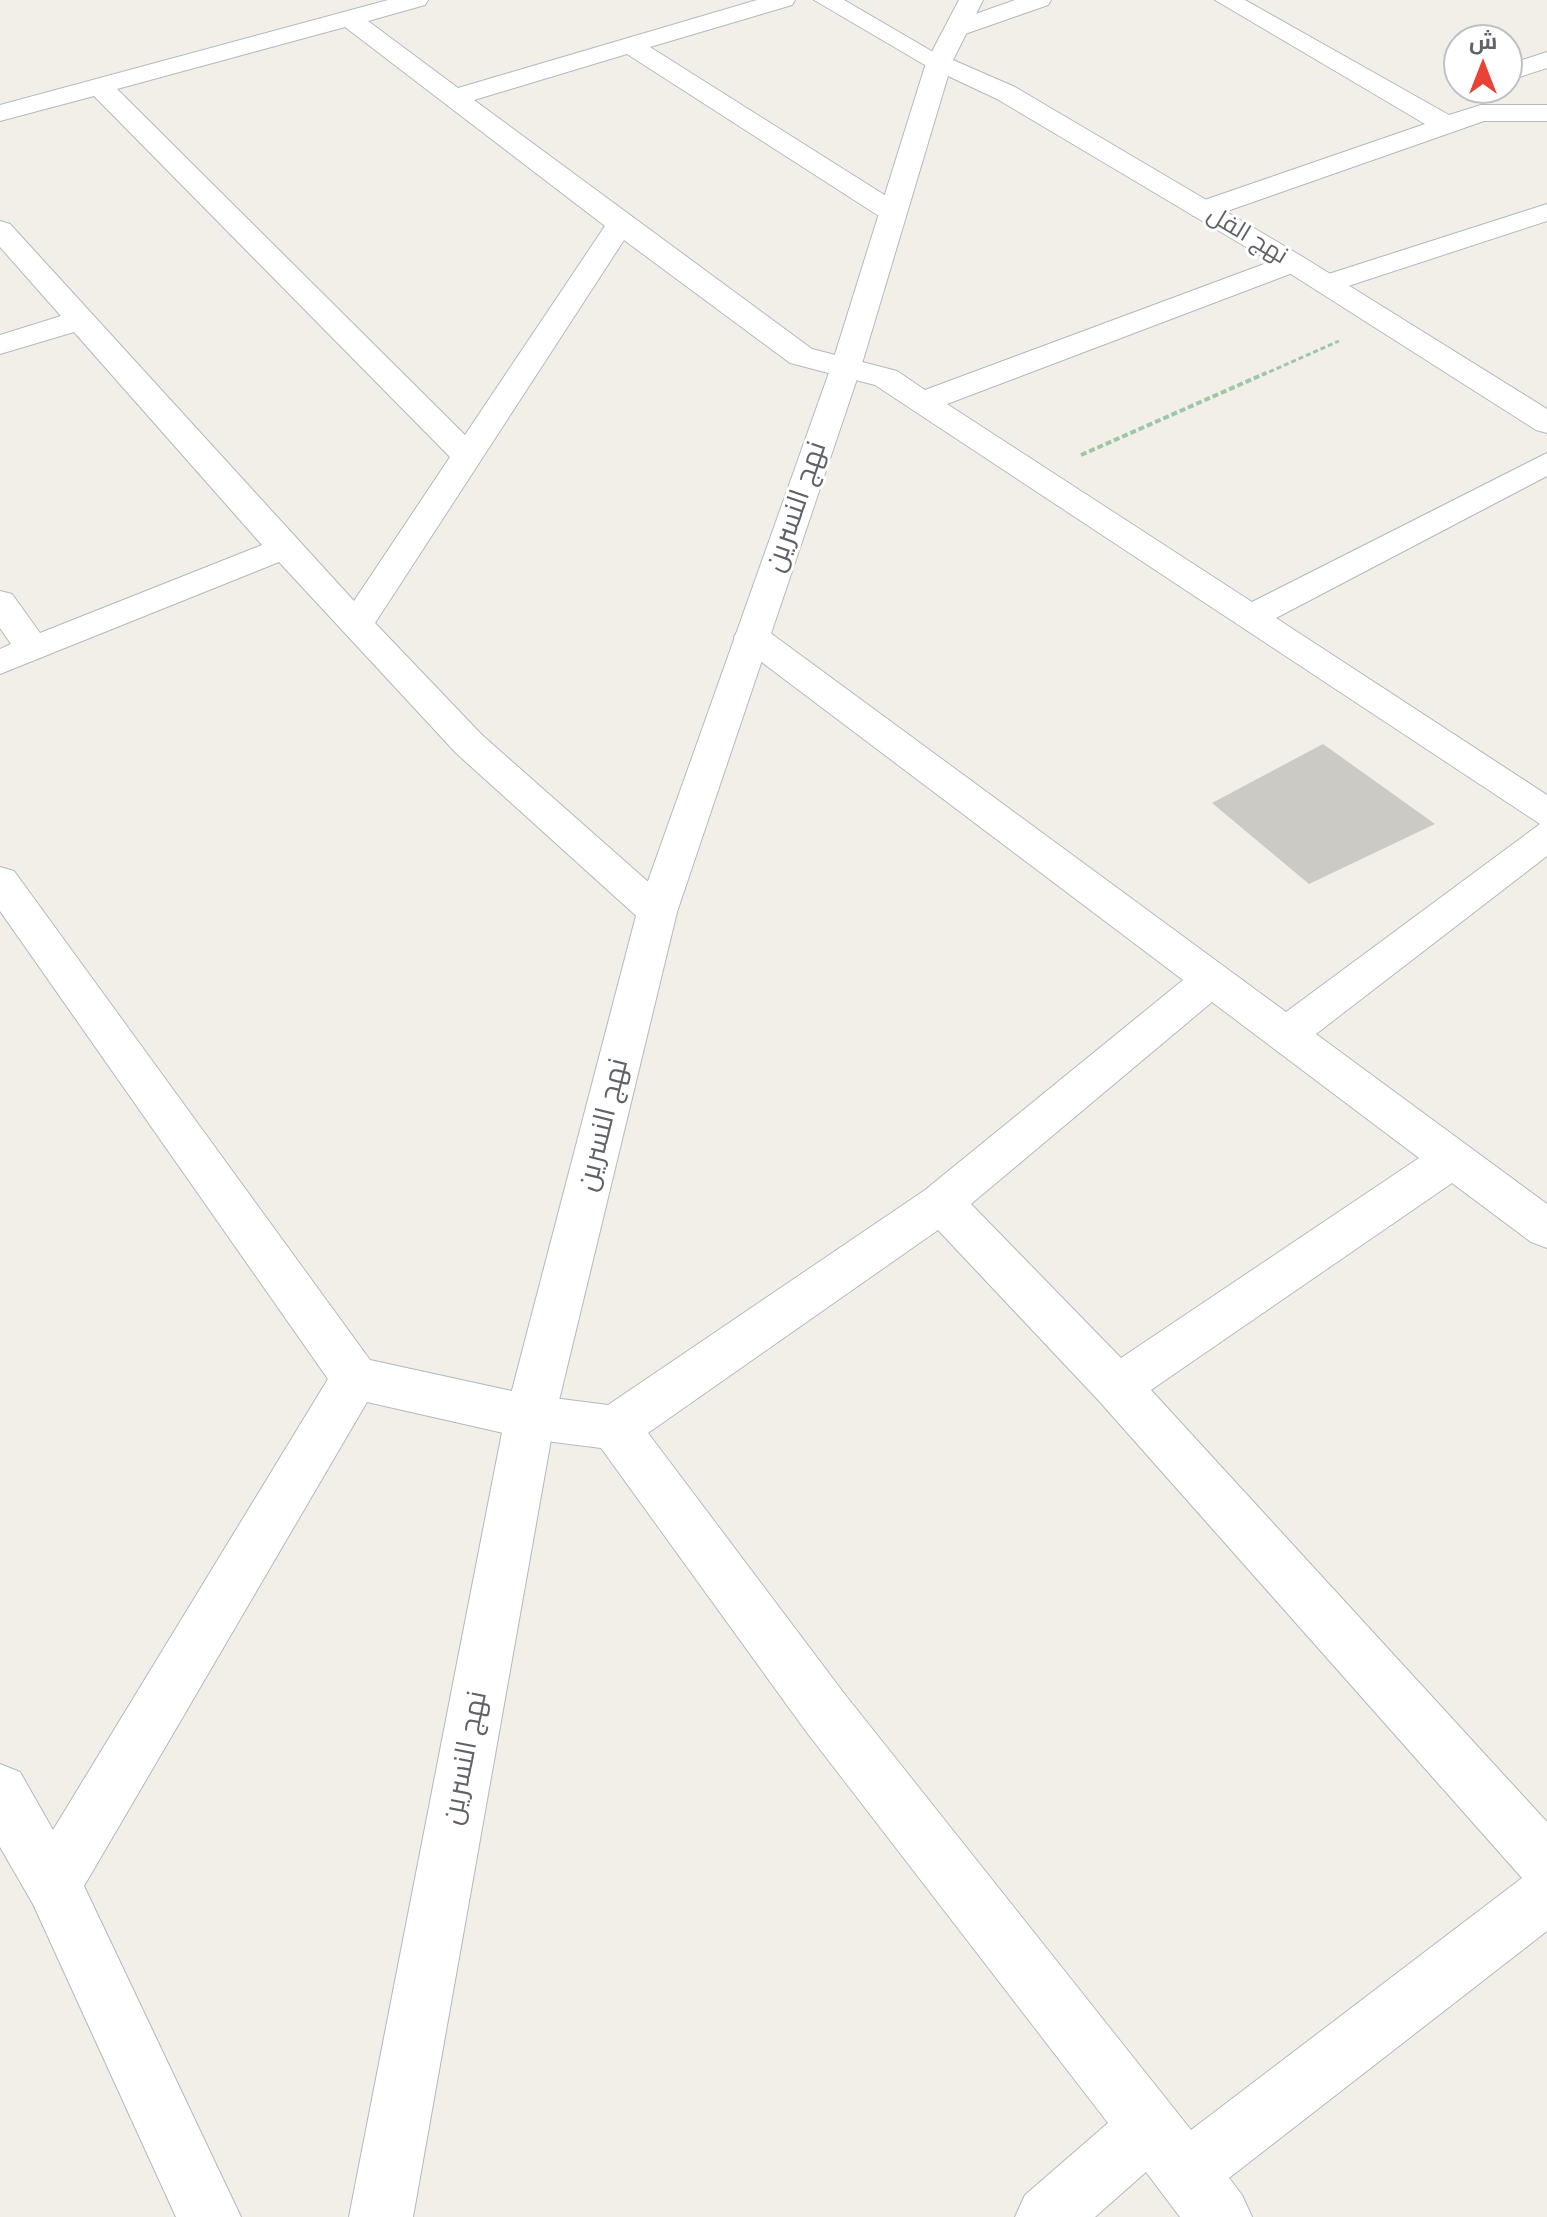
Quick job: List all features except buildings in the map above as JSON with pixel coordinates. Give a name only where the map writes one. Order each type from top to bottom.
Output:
[{"type":"street","points":[[0,113],[416,0]]},
{"type":"street","points":[[454,98],[783,0]]},
{"type":"street","name":"نهج الفل","points":[[826,0],[948,46],[1006,93],[1293,263],[1547,423]]},
{"type":"street","name":"نهج النسرين","points":[[381,2217],[530,1417],[657,912],[846,367],[892,212],[948,46],[971,0]]},
{"type":"street","points":[[948,46],[1039,0]]},
{"type":"street","points":[[1227,0],[1447,125]]},
{"type":"street","points":[[349,18],[620,224],[801,356],[886,378],[1547,813]]},
{"type":"street","points":[[630,45],[892,212]]},
{"type":"street","points":[[1523,68],[1547,60]]},
{"type":"street","points":[[99,86],[468,456]]},
{"type":"street","points":[[1203,210],[1447,125],[1474,104]]},
{"type":"street","points":[[1495,104],[1547,113]]},
{"type":"street","points":[[1326,284],[1547,212]]},
{"type":"street","points":[[357,623],[620,224]]},
{"type":"street","points":[[0,230],[284,548],[469,744],[657,912]]},
{"type":"street","points":[[922,402],[1293,263]]},
{"type":"street","points":[[0,345],[81,320]]},
{"type":"street","points":[[1249,618],[1547,463]]},
{"type":"street","points":[[0,662],[284,548]]},
{"type":"street","points":[[0,602],[33,649]]},
{"type":"street","points":[[752,637],[1547,1229]]},
{"type":"street","points":[[1285,1035],[1547,836]]},
{"type":"street","points":[[0,881],[355,1378],[530,1417],[615,1428],[941,1203],[1212,979]]},
{"type":"street","points":[[1117,1387],[1454,1158]]},
{"type":"street","points":[[941,1203],[1117,1387],[1547,1864]]},
{"type":"street","points":[[53,1884],[355,1378]]},
{"type":"street","points":[[615,1428],[824,1711],[1185,2172]]},
{"type":"street","points":[[0,1792],[53,1884],[209,2217]]},
{"type":"street","points":[[1047,2217],[1185,2172],[1547,1895]]},
{"type":"path","points":[[1032,476],[1386,321]]}]
